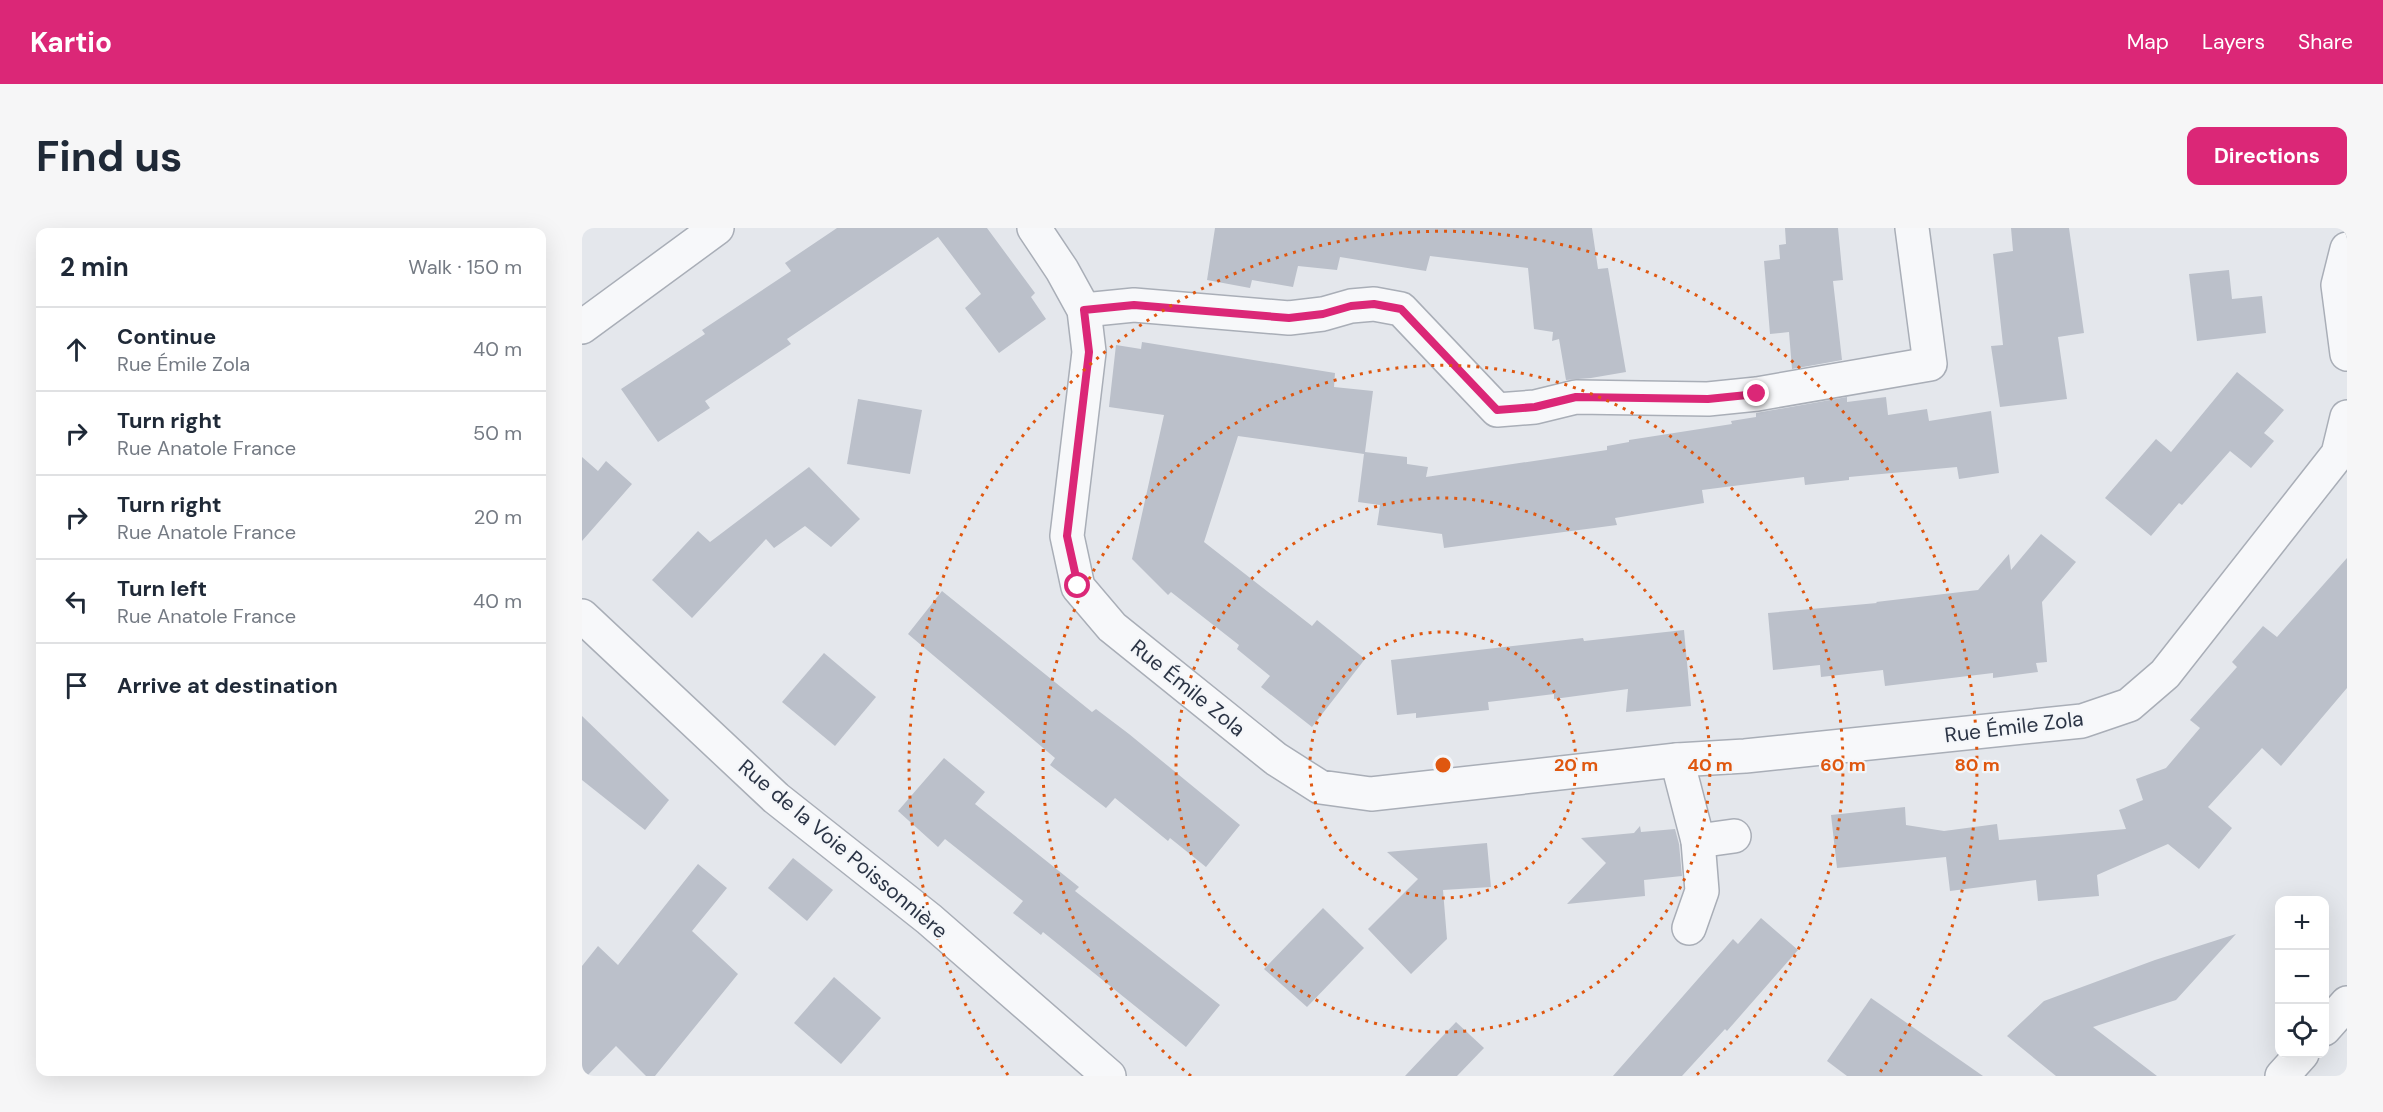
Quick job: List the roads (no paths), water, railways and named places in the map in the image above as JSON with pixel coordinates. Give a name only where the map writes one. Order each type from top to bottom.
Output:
[{"type":"street","points":[[582,327],[717,228]]},
{"type":"street","name":"Rue Émile Zola","points":[[1034,228],[1062,270],[1084,310],[1089,352],[1067,536],[1078,586],[1112,627],[1276,759],[1320,787],[1371,794],[1677,760],[1745,756],[2082,721],[2129,705],[2165,674],[2338,454],[2347,417]]},
{"type":"street","points":[[1084,310],[1134,305],[1289,318],[1374,304],[1401,309],[1497,410],[1535,407],[1576,397],[1708,399],[1757,394],[1930,364],[1912,228]]},
{"type":"street","points":[[2347,249],[2338,285],[2347,354]]},
{"type":"street","name":"Rue de la Voie Poissonnière","points":[[582,616],[776,798],[929,919],[1109,1076]]},
{"type":"street","points":[[1677,760],[1698,840],[1702,891],[1689,928]]},
{"type":"street","points":[[1698,840],[1734,836]]},
{"type":"street","points":[[2329,1024],[2347,1003]]},
{"type":"street","points":[[2282,1076],[2298,1058]]}]
